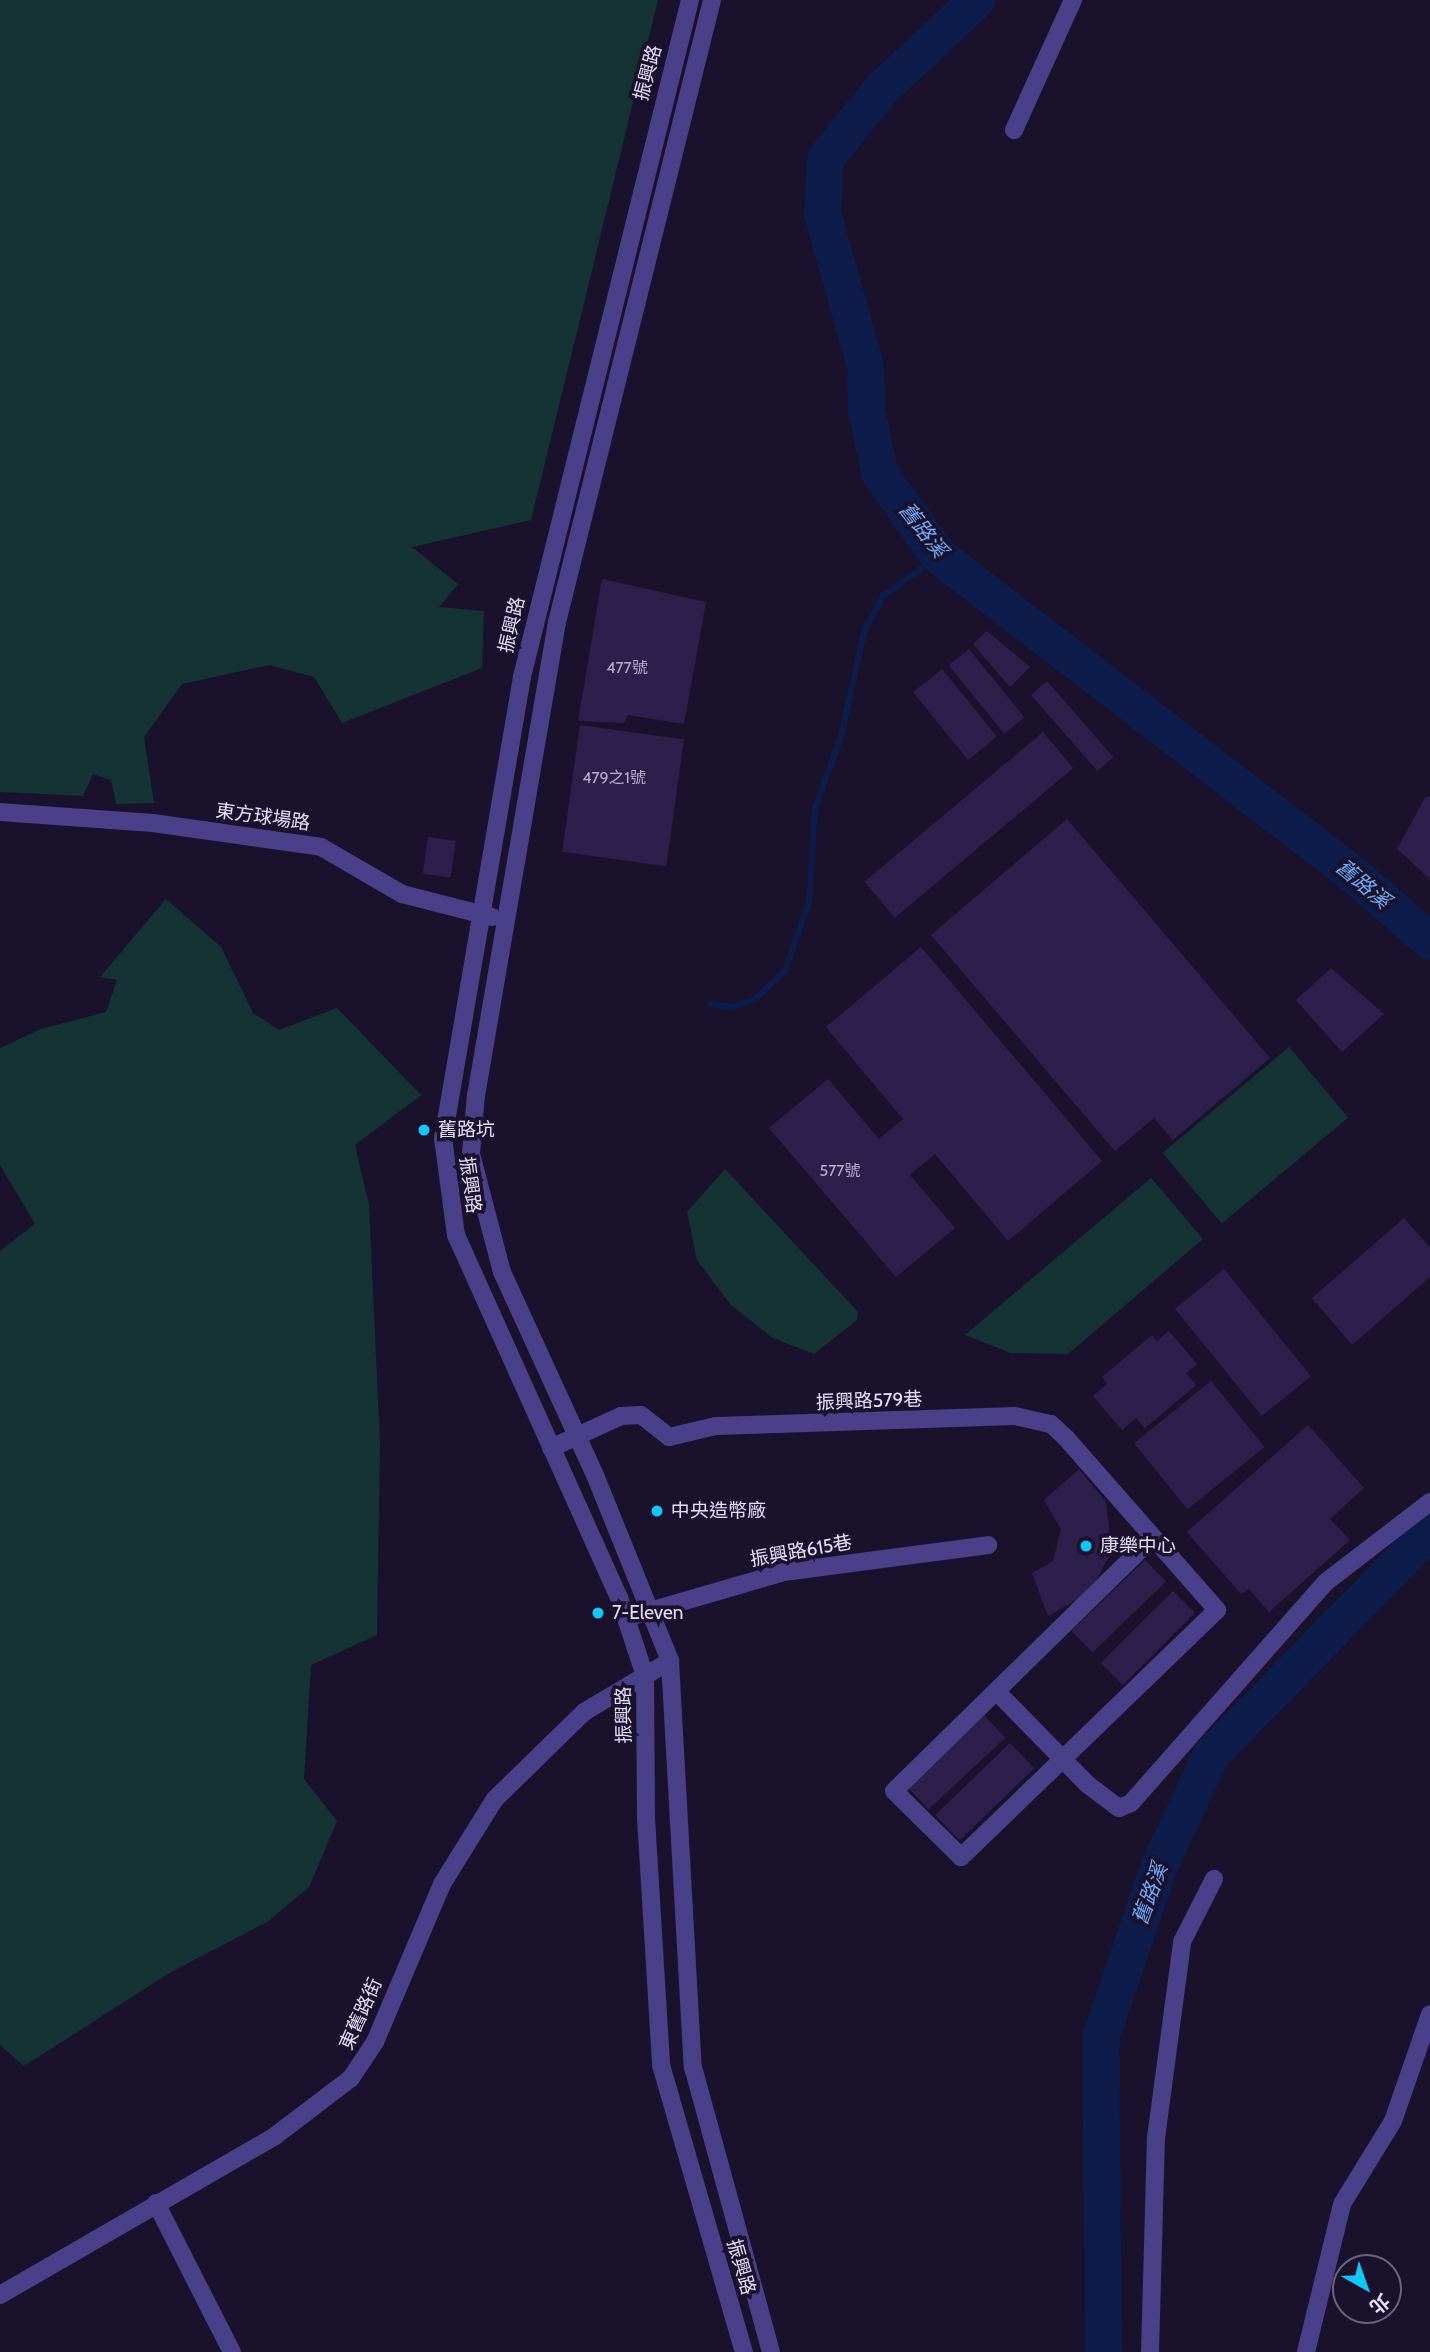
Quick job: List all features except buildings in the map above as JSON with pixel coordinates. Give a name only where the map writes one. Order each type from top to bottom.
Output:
[{"type":"street","name":"振興路","points":[[690,0],[552,543],[449,1085],[446,1181],[456,1235],[626,1618],[645,1676],[646,1818],[662,2064],[744,2352]]},
{"type":"street","name":"振興路","points":[[712,0],[557,622],[505,920],[471,1154],[502,1272],[578,1436],[651,1608],[670,1661],[690,2045],[771,2352]]},
{"type":"street","points":[[1014,130],[1073,0]]},
{"type":"street","name":"東方球場路","points":[[0,812],[166,825],[321,847],[402,894],[505,920]]},
{"type":"street","name":"振興路579巷","points":[[551,1448],[621,1416],[641,1415],[669,1437],[716,1426],[1033,1417],[1066,1438],[1217,1611],[961,1857],[894,1791],[998,1692],[1152,1538]]},
{"type":"street","points":[[998,1692],[1063,1759],[1119,1808],[1131,1803],[1326,1582],[1430,1502]]},
{"type":"street","name":"振興路615巷","points":[[626,1618],[651,1608],[784,1572],[988,1545]]},
{"type":"street","name":"東舊路街","points":[[0,2295],[275,2136],[351,2078],[375,2042],[442,1884],[495,1799],[584,1712],[670,1661]]},
{"type":"street","points":[[1150,2352],[1156,2138],[1182,1942],[1214,1879]]},
{"type":"street","points":[[1306,2352],[1342,2204],[1393,2121],[1430,2014]]},
{"type":"street","points":[[156,2203],[232,2352]]},
{"type":"green space","points":[[0,0],[658,0],[531,520],[412,547],[458,584],[439,607],[484,611],[482,668],[342,723],[314,677],[269,665],[182,684],[144,737],[154,803],[116,804],[111,780],[93,774],[83,796],[0,792]]},
{"type":"green space","points":[[166,899],[221,947],[253,1013],[279,1030],[337,1008],[421,1095],[355,1145],[369,1205],[380,1444],[377,1635],[311,1665],[304,1779],[337,1821],[309,1887],[267,1922],[171,1972],[24,2066],[0,2045],[0,1251],[35,1224],[0,1165],[0,1048],[41,1029],[106,1012],[117,980],[100,977]]},
{"type":"green space","points":[[1289,1047],[1348,1117],[1222,1224],[1163,1153]]},
{"type":"green space","points":[[725,1169],[858,1312],[857,1320],[814,1354],[773,1338],[731,1305],[697,1260],[687,1212]]},
{"type":"green space","points":[[1151,1178],[1203,1239],[1068,1354],[1011,1353],[965,1335]]},
{"type":"waterway","name":"舊路溪","points":[[976,0],[881,89],[825,158],[822,213],[865,366],[866,411],[880,474],[939,556],[1353,874],[1430,941]]},
{"type":"waterway","points":[[711,1004],[733,1007],[755,999],[785,971],[809,902],[815,808],[841,737],[864,632],[883,596],[939,556]]},
{"type":"waterway","name":"舊路溪","points":[[1103,2352],[1100,2038],[1159,1865],[1211,1754],[1430,1530]]},
{"type":"place","name":"舊路坑","points":[[424,1130]]},
{"type":"place","name":"中央造幣廠","points":[[657,1511]]},
{"type":"place","name":"康樂中心","points":[[1086,1546]]},
{"type":"place","name":"7-Eleven","points":[[598,1613]]}]
